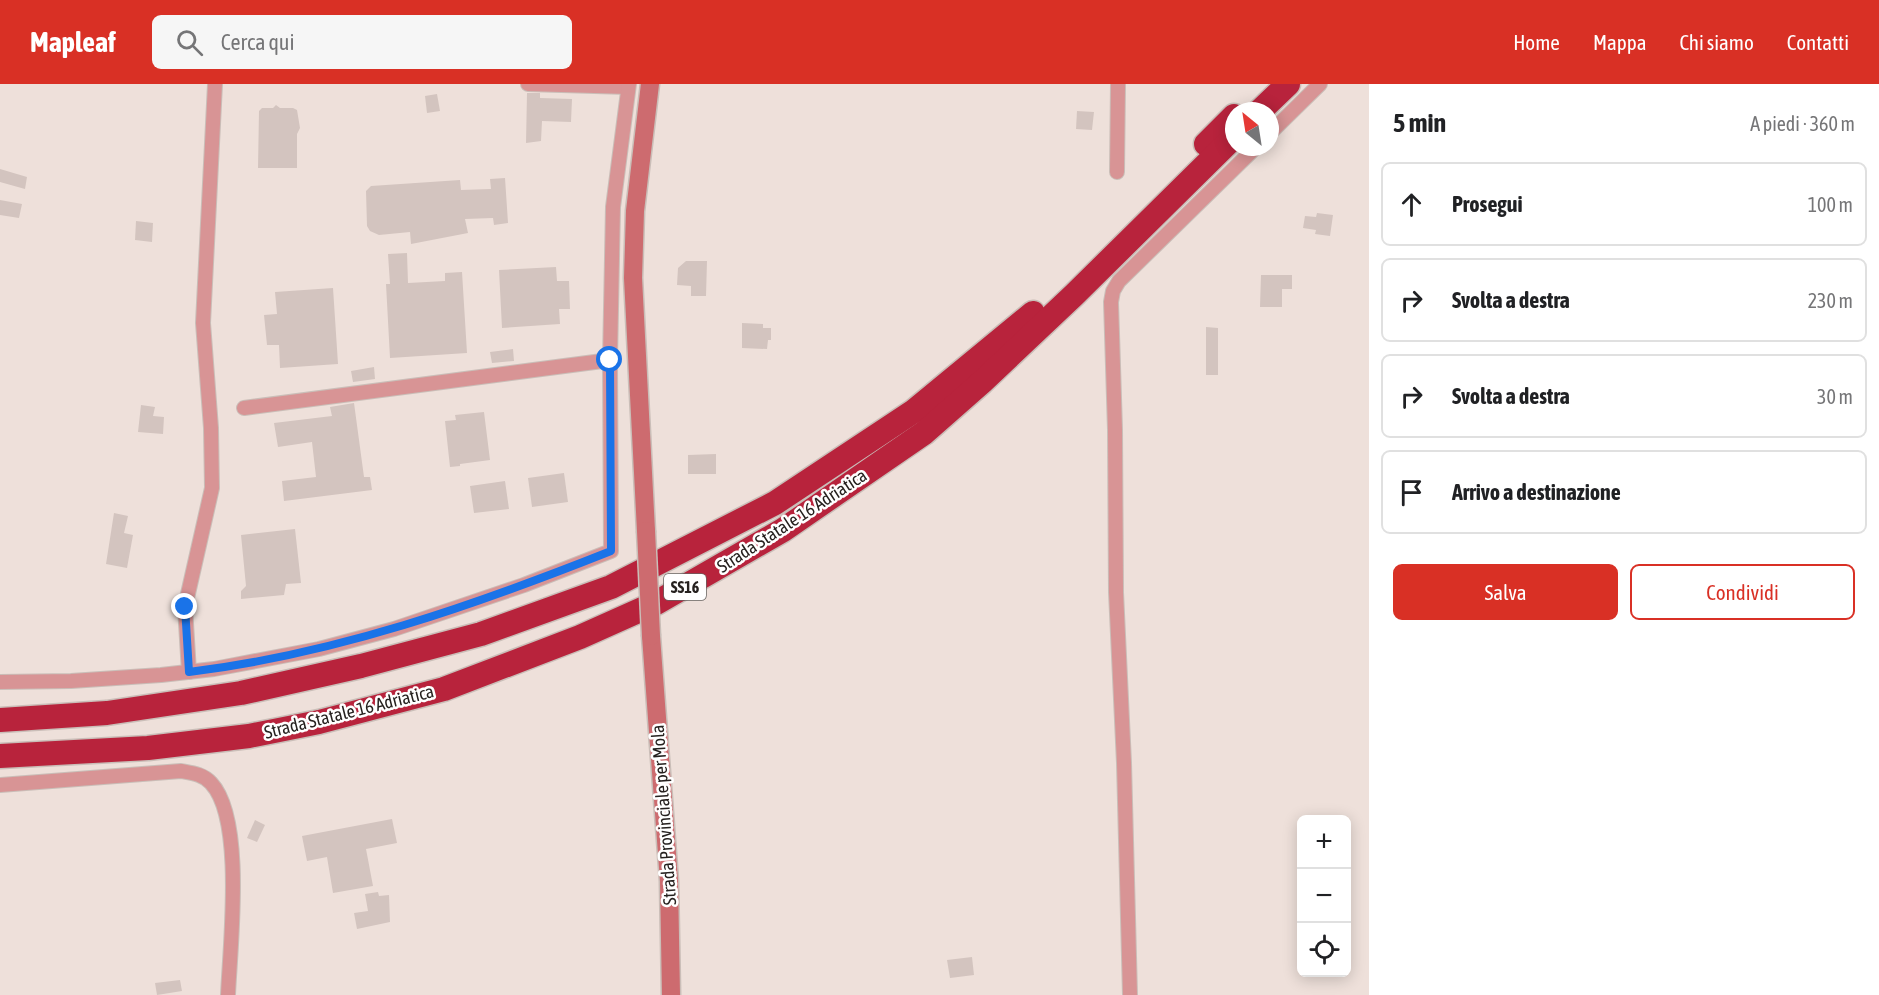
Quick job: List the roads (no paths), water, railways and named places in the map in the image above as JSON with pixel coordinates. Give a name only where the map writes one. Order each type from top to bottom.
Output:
[{"type":"highway","points":[[1248,102],[1266,84]]},
{"type":"highway","points":[[1269,102],[1288,84]]},
{"type":"highway","name":"Strada Statale 16 Adriatica","points":[[0,720],[107,712],[263,688],[361,666],[481,634],[610,587],[775,503],[914,411],[1026,320],[1225,125]]},
{"type":"highway","name":"Strada Statale 16 Adriatica","points":[[0,756],[148,748],[249,736],[319,722],[444,689],[580,638],[656,603],[783,530],[924,433],[1049,319],[1225,146]]},
{"type":"street","points":[[189,672],[185,607],[212,488],[211,428],[203,323],[215,84]]},
{"type":"street","points":[[0,682],[82,680],[189,672],[319,649],[394,629],[524,585],[611,551],[610,360],[613,207],[628,86],[528,84]]},
{"type":"street","name":"Strada Provinciale per Mola","points":[[650,84],[635,211],[633,278],[651,636],[669,882],[671,995]]},
{"type":"street","points":[[1118,84],[1118,172]]},
{"type":"street","points":[[1279,124],[1320,84]]},
{"type":"street","points":[[1130,995],[1125,775],[1116,592],[1111,302],[1113,291],[1119,281],[1247,156]]},
{"type":"street","points":[[244,408],[610,360]]},
{"type":"street","points":[[0,785],[181,771],[200,775],[211,783],[220,797],[231,835],[233,862],[228,995]]}]
